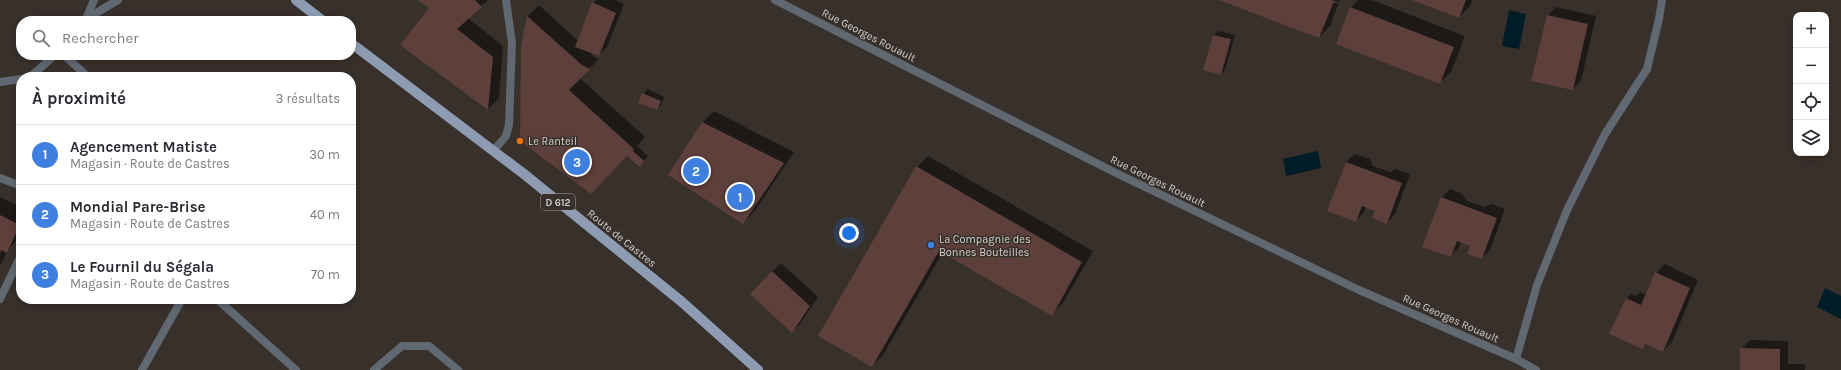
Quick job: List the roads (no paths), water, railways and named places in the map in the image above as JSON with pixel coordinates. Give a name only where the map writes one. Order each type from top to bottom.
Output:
[{"type":"main road","points":[[296,0],[316,16]]},
{"type":"main road","name":"Route de Castres","points":[[356,47],[494,150],[682,302],[758,370]]},
{"type":"street","points":[[87,16],[94,0]]},
{"type":"street","points":[[92,16],[118,0]]},
{"type":"street","points":[[494,150],[506,136],[509,125],[512,43],[506,0]]},
{"type":"street","name":"Rue Georges Rouault","points":[[775,0],[1116,173],[1359,290],[1516,359],[1536,370]]},
{"type":"street","points":[[1516,359],[1537,285],[1567,210],[1605,134],[1647,69],[1660,19],[1662,0]]},
{"type":"street","points":[[36,72],[49,60]]},
{"type":"street","points":[[69,60],[83,72]]},
{"type":"street","points":[[0,82],[16,80]]},
{"type":"street","points":[[0,178],[16,184]]},
{"type":"street","points":[[0,299],[16,265]]},
{"type":"street","points":[[142,370],[179,304]]},
{"type":"street","points":[[223,304],[296,370]]},
{"type":"street","points":[[374,370],[402,346],[429,346],[458,370]]},
{"type":"water","points":[[1509,10],[1526,14],[1519,49],[1502,46]]},
{"type":"water","points":[[1318,151],[1321,168],[1286,176],[1283,159]]},
{"type":"water","points":[[1825,288],[1841,296],[1841,319],[1817,307]]},
{"type":"place","name":"Le Ranteil","points":[[520,141]]},
{"type":"place","name":"Le Fournil du Ségala","points":[[577,162]]},
{"type":"place","name":"Mondial Pare-Brise","points":[[696,171]]},
{"type":"place","name":"Agencement Matiste","points":[[740,197]]},
{"type":"place","name":"La Compagnie des Bonnes Bouteilles","points":[[931,245]]}]
